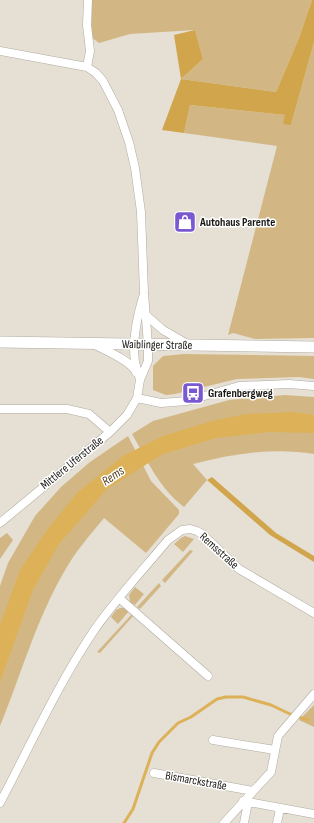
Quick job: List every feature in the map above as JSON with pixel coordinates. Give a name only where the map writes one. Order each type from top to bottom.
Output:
[{"type":"main road","name":"Waiblinger Straße","points":[[0,342],[314,347]]},
{"type":"street","points":[[87,68],[90,51],[87,25],[88,0]]},
{"type":"street","points":[[0,51],[87,68],[96,73],[109,91],[118,110],[129,142],[142,212],[144,293],[148,344]]},
{"type":"street","points":[[135,344],[139,309],[144,293]]},
{"type":"street","points":[[146,314],[163,330],[190,345]]},
{"type":"street","points":[[91,343],[113,354],[134,368],[140,380]]},
{"type":"street","name":"Mittlere Uferstraße","points":[[135,344],[135,363],[140,380]]},
{"type":"street","name":"Mittlere Uferstraße","points":[[0,523],[110,432],[126,415],[137,398],[140,380],[148,361],[148,344]]},
{"type":"street","points":[[137,398],[161,403],[187,400],[239,386],[289,384],[314,386]]},
{"type":"street","points":[[0,410],[67,409],[89,414],[110,432]]},
{"type":"street","name":"Remsstraße","points":[[0,803],[64,680],[94,631],[119,598],[168,540],[175,534],[182,530],[190,529],[202,534],[239,570],[314,613]]},
{"type":"street","points":[[119,598],[208,676]]},
{"type":"street","points":[[224,823],[246,801],[253,791],[271,772],[278,736],[314,694]]},
{"type":"street","points":[[213,740],[275,750]]},
{"type":"street","name":"Bismarckstraße","points":[[154,773],[253,791]]},
{"type":"street","points":[[246,801],[280,809],[314,814]]},
{"type":"street","points":[[244,823],[246,801]]},
{"type":"street","points":[[277,823],[280,809]]},
{"type":"shaded area","points":[[92,0],[312,0],[299,38],[276,92],[181,79],[203,59],[195,30],[130,34],[99,43],[91,37]]},
{"type":"shaded area","points":[[312,0],[314,0],[314,42],[291,125],[283,124],[285,115],[190,105],[184,133],[162,130],[181,79],[276,92],[299,38]]},
{"type":"shaded area","points":[[195,30],[203,59],[181,79],[174,35]]},
{"type":"shaded area","points":[[314,42],[314,338],[255,339],[233,333],[228,335],[277,146],[184,133],[190,105],[285,115],[291,125]]},
{"type":"shaded area","points":[[184,354],[314,356],[314,379],[299,377],[237,379],[166,395],[153,390],[153,366],[163,356]]},
{"type":"shaded area","points":[[285,395],[314,397],[314,454],[268,451],[223,457],[193,464],[207,480],[184,507],[167,491],[148,464],[132,434],[153,421],[229,400]]},
{"type":"shaded area","points":[[128,436],[151,481],[179,510],[179,514],[146,553],[104,518],[73,558],[54,590],[37,628],[0,726],[0,586],[8,563],[35,516],[61,487],[90,462]]},
{"type":"shaded area","points":[[212,477],[276,533],[314,556],[314,562],[270,535],[207,480]]},
{"type":"shaded area","points":[[7,533],[13,540],[0,559],[0,538]]},
{"type":"shaded area","points":[[185,536],[194,539],[183,552],[174,544]]},
{"type":"shaded area","points":[[190,550],[193,551],[165,583],[162,580]]},
{"type":"shaded area","points":[[159,583],[161,586],[140,609],[137,607]]},
{"type":"shaded area","points":[[135,587],[144,594],[135,605],[130,602],[129,595]]},
{"type":"shaded area","points":[[125,608],[129,611],[118,624],[111,617],[116,610]]},
{"type":"shaded area","points":[[132,614],[134,615],[100,653],[97,652]]},
{"type":"shaded area","points":[[314,705],[314,727],[299,720]]},
{"type":"water","name":"Rems","points":[[294,412],[314,415],[314,433],[269,432],[216,438],[163,454],[107,489],[59,544],[33,590],[0,682],[0,625],[20,570],[47,530],[77,493],[123,456],[163,436],[212,421],[246,414]]},
{"type":"waterway","points":[[124,823],[133,809],[152,753],[159,742],[178,723],[191,717],[217,699],[226,697],[243,697],[271,705],[290,714],[308,720]]},
{"type":"place","name":"Autohaus Parente","points":[[185,222]]},
{"type":"place","name":"Grafenbergweg","points":[[193,393]]}]
